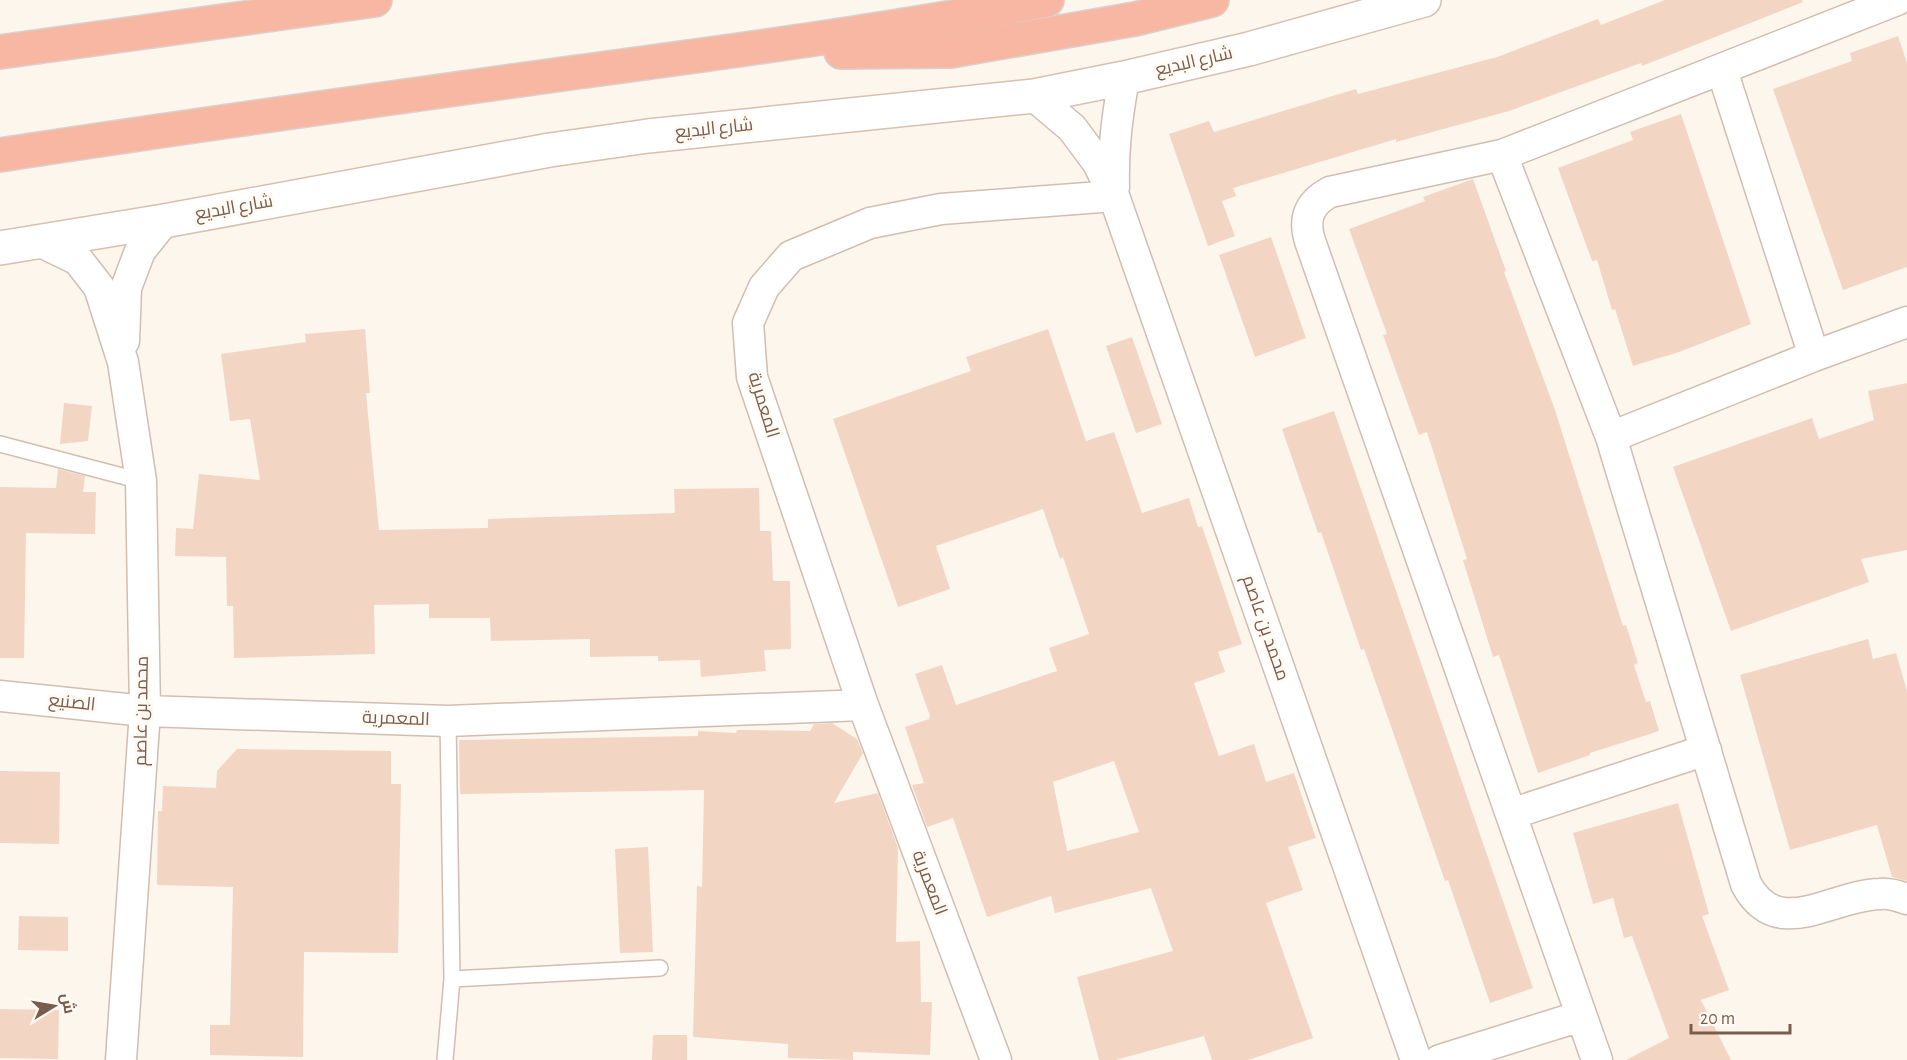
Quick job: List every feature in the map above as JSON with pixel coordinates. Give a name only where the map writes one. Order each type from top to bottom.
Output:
[{"type":"highway","points":[[0,52],[375,0]]},
{"type":"highway","points":[[0,154],[220,121],[722,52],[966,15],[1047,0]]},
{"type":"highway","points":[[722,52],[951,51],[1135,18],[1212,0]]},
{"type":"main road","name":"شارع البديع","points":[[0,248],[164,221],[488,160],[572,147],[648,136],[1034,96],[1249,49],[1424,0]]},
{"type":"street","points":[[1597,1060],[1306,230],[1307,218],[1311,207],[1319,198],[1330,192],[1502,155],[1897,0]]},
{"type":"street","points":[[1722,70],[1814,356]]},
{"type":"street","name":"محمد بن عاصم","points":[[1114,196],[1113,149],[1124,78]]},
{"type":"street","name":"محمد بن عاصم","points":[[1034,96],[1072,128],[1098,163],[1114,196],[1416,1060]]},
{"type":"street","points":[[1502,155],[1611,437],[1746,884],[1753,897],[1764,907],[1778,913],[1792,915],[1866,895],[1880,894],[1907,898]]},
{"type":"street","name":"المعمرية","points":[[996,1060],[863,705],[752,377],[748,323],[764,287],[791,256],[870,223],[941,209],[1114,196]]},
{"type":"street","name":"محمد بن عاصم","points":[[123,362],[126,288],[140,251],[164,221]]},
{"type":"street","name":"محمد بن عاصم","points":[[41,242],[78,261],[99,287],[123,362],[141,481],[145,711],[121,1060]]},
{"type":"street","points":[[1611,437],[1814,356],[1907,322]]},
{"type":"street","name":"الصنيع","points":[[0,696],[145,711]]},
{"type":"street","name":"المعمرية","points":[[145,711],[448,721],[863,705]]},
{"type":"street","points":[[1511,814],[1706,750]]},
{"type":"street","points":[[1440,1060],[1581,1016]]},
{"type":"lane","points":[[0,444],[141,481]]},
{"type":"lane","points":[[445,1060],[452,979],[448,721]]},
{"type":"lane","points":[[452,979],[660,968]]},
{"type":"building","points":[[1665,0],[1802,0],[1803,2],[1642,66],[1641,63],[1509,111],[1396,142],[1396,139],[1233,188],[1236,196],[1222,201],[1235,236],[1208,246],[1169,134],[1209,121],[1214,132],[1356,89],[1358,94],[1497,57],[1598,19],[1601,25]]},
{"type":"building","points":[[1898,36],[1907,63],[1907,267],[1843,290],[1773,89],[1852,61],[1850,53]]},
{"type":"building","points":[[1681,114],[1751,324],[1679,352],[1633,366],[1615,309],[1612,310],[1597,260],[1592,261],[1558,168],[1633,140],[1630,132]]},
{"type":"building","points":[[1473,179],[1506,271],[1504,272],[1555,410],[1623,626],[1626,625],[1638,663],[1634,665],[1646,702],[1650,701],[1659,731],[1590,753],[1590,755],[1538,773],[1499,655],[1493,657],[1463,560],[1467,559],[1427,432],[1419,435],[1383,335],[1387,334],[1349,229],[1425,201],[1423,197]]},
{"type":"building","points":[[1271,237],[1306,338],[1255,357],[1219,255]]},
{"type":"building","points":[[365,329],[370,393],[366,393],[379,530],[488,528],[488,519],[675,513],[674,489],[759,488],[760,531],[771,531],[773,581],[790,581],[791,649],[764,650],[766,671],[701,677],[700,660],[658,661],[658,656],[590,657],[590,639],[491,641],[490,618],[429,618],[429,604],[374,605],[375,654],[234,658],[233,606],[227,606],[226,557],[175,556],[176,528],[193,529],[199,474],[260,480],[250,419],[230,421],[221,354],[306,342],[305,334]]},
{"type":"building","points":[[1048,329],[1086,441],[1114,432],[1142,513],[1189,498],[1198,527],[1202,526],[1242,644],[1218,652],[1225,672],[1194,683],[1219,756],[1254,744],[1266,782],[1294,773],[1316,838],[1288,847],[1303,890],[1266,903],[1313,1038],[1248,1060],[1212,1060],[1204,1036],[1115,1060],[1099,1060],[1077,977],[1173,951],[1151,888],[1055,913],[1051,896],[987,917],[953,818],[927,827],[912,785],[924,783],[905,727],[929,719],[930,716],[915,674],[942,665],[956,705],[1057,671],[1049,648],[1089,634],[1063,557],[1060,559],[1043,509],[936,546],[950,589],[898,607],[833,419],[971,371],[966,357]],"holes":[[[1114,761],[1139,832],[1067,851],[1053,782]]]},
{"type":"building","points":[[1132,337],[1162,424],[1136,433],[1106,346]]},
{"type":"building","points":[[1907,383],[1907,550],[1861,559],[1869,582],[1731,631],[1673,467],[1812,418],[1819,439],[1874,420],[1868,391]]},
{"type":"building","points":[[64,403],[92,406],[88,441],[60,444]]},
{"type":"building","points":[[1334,411],[1533,988],[1490,1003],[1448,880],[1445,881],[1364,649],[1361,650],[1321,532],[1318,533],[1282,429]]},
{"type":"building","points":[[58,469],[85,476],[83,492],[96,492],[95,534],[26,533],[24,658],[0,658],[0,487],[56,488]]},
{"type":"building","points":[[1868,639],[1873,659],[1896,653],[1907,691],[1907,881],[1892,877],[1877,825],[1790,850],[1740,675]]},
{"type":"building","points":[[832,723],[857,739],[863,753],[834,803],[878,793],[898,848],[896,942],[920,941],[921,1002],[932,1002],[930,1055],[853,1052],[853,1060],[788,1058],[788,1044],[693,1037],[697,886],[702,887],[704,790],[460,794],[459,740],[698,736],[698,731],[736,733],[737,730],[810,731],[814,724]]},
{"type":"building","points":[[237,749],[391,751],[391,784],[401,784],[398,953],[304,952],[303,1057],[210,1055],[210,1025],[230,1025],[233,887],[157,885],[158,811],[162,811],[163,786],[216,788],[217,771]]},
{"type":"building","points":[[0,771],[60,772],[59,844],[0,843]]},
{"type":"building","points":[[1678,803],[1709,914],[1702,916],[1729,990],[1701,1000],[1731,1060],[1626,1060],[1669,1038],[1632,936],[1624,938],[1613,898],[1593,904],[1573,833]]},
{"type":"building","points":[[648,847],[653,952],[620,953],[615,849]]},
{"type":"building","points":[[19,916],[68,917],[68,951],[18,950]]},
{"type":"building","points":[[0,1009],[59,1010],[58,1059],[0,1058]]},
{"type":"building","points":[[653,1035],[687,1035],[687,1060],[652,1060]]}]
